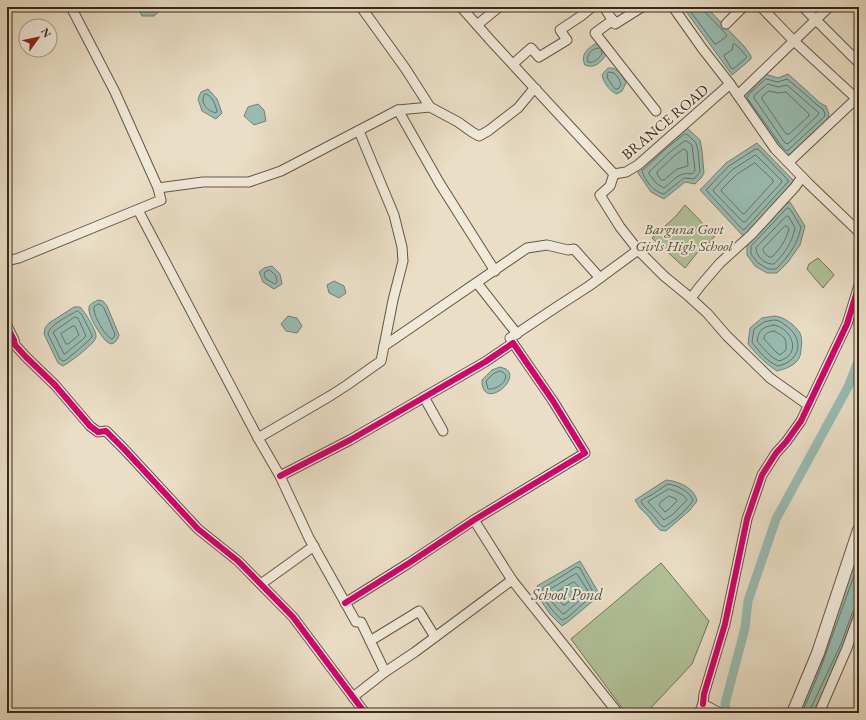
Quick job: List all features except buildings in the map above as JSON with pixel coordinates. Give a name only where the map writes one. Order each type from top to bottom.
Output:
[{"type":"street","points":[[7,261],[19,258],[161,200],[158,188],[115,92],[71,7]]},
{"type":"street","points":[[361,7],[430,107],[458,122],[479,136],[518,108],[532,91],[536,89]]},
{"type":"street","points":[[462,7],[614,174],[610,186],[600,195],[620,227],[638,250],[664,276],[707,313],[727,336],[770,378],[808,406]]},
{"type":"street","points":[[477,25],[499,7]]},
{"type":"street","points":[[513,64],[531,48],[539,57],[567,40],[560,30],[592,7]]},
{"type":"street","points":[[604,7],[615,24],[642,7]]},
{"type":"street","points":[[673,7],[730,84],[775,149],[859,232]]},
{"type":"street","points":[[726,24],[743,7]]},
{"type":"street","points":[[761,7],[794,40],[858,98],[788,162]]},
{"type":"street","points":[[803,7],[859,64]]},
{"type":"street","points":[[738,96],[828,7]]},
{"type":"street","points":[[613,20],[595,32],[656,111]]},
{"type":"street","name":"BRANCE ROAD","points":[[614,174],[626,172],[638,165],[730,84]]},
{"type":"street","points":[[158,188],[204,182],[249,182],[281,171],[398,110],[430,107]]},
{"type":"street","points":[[398,110],[440,184],[495,271]]},
{"type":"street","points":[[258,438],[341,389],[381,361],[391,308],[403,262],[402,247],[394,216],[359,130]]},
{"type":"street","points":[[691,298],[701,284],[720,263],[751,235],[795,187],[802,177]]},
{"type":"street","points":[[138,210],[258,438],[280,476],[344,604],[356,622],[361,622],[385,672]]},
{"type":"street","points":[[384,346],[527,248],[547,245],[568,250],[574,249],[600,278]]},
{"type":"street","points":[[344,604],[474,520],[585,454],[553,401],[510,338],[600,278],[638,250]]},
{"type":"street","points":[[477,283],[517,334]]},
{"type":"street","points":[[699,713],[703,704],[704,694],[725,624],[746,519],[762,475],[776,453],[801,421],[847,324],[859,284]]},
{"type":"street","points":[[7,326],[15,345],[55,385],[90,426],[98,432],[106,432],[124,449],[198,529],[238,561],[293,617],[365,713]]},
{"type":"street","points":[[280,476],[350,440],[485,362],[512,343]]},
{"type":"street","points":[[424,397],[442,431]]},
{"type":"street","points":[[474,520],[512,580],[618,713]]},
{"type":"street","points":[[793,713],[818,653],[859,530]]},
{"type":"street","points":[[261,584],[314,546]]},
{"type":"street","points":[[353,697],[512,580]]},
{"type":"street","points":[[370,641],[419,611],[435,637]]},
{"type":"street","points":[[819,713],[847,648],[859,615]]},
{"type":"street","points":[[703,704],[720,713]]},
{"type":"green space","name":"Barguna Govt Girls High School","points":[[685,205],[715,236],[697,253],[685,268],[652,238],[676,216]]},
{"type":"green space","points":[[818,258],[834,275],[823,288],[807,269],[809,264]]},
{"type":"green space","points":[[661,563],[709,621],[692,664],[646,713],[626,713],[571,639]]},
{"type":"water","points":[[137,7],[164,7],[154,16],[142,16]]},
{"type":"water","points":[[683,7],[706,7],[744,46],[751,56],[751,59],[732,75]]},
{"type":"water","points":[[595,44],[602,44],[605,47],[606,55],[595,65],[585,65],[583,58],[584,55],[589,48]]},
{"type":"water","points":[[608,68],[614,68],[617,70],[622,75],[626,83],[622,91],[617,94],[609,89],[603,78],[602,75]]},
{"type":"water","points":[[765,74],[778,78],[788,74],[820,103],[826,106],[829,114],[828,119],[790,154],[785,155],[743,99],[743,95]]},
{"type":"water","points":[[208,89],[217,99],[222,113],[216,119],[202,111],[198,99],[201,92]]},
{"type":"water","points":[[258,104],[264,110],[266,121],[254,125],[244,116],[248,107]]},
{"type":"water","points":[[687,128],[700,140],[704,173],[695,184],[685,182],[664,199],[651,192],[638,173],[638,169],[664,145]]},
{"type":"water","points":[[757,143],[795,182],[744,237],[700,190],[726,163]]},
{"type":"water","points":[[790,202],[805,226],[800,245],[788,262],[777,273],[767,273],[755,266],[747,255],[747,244],[783,206]]},
{"type":"water","points":[[272,266],[280,274],[282,284],[274,289],[263,282],[259,272],[264,268]]},
{"type":"water","points":[[334,281],[344,286],[346,293],[339,298],[329,293],[327,285]]},
{"type":"water","points":[[98,300],[103,301],[107,306],[119,335],[117,340],[112,344],[107,342],[90,315],[89,307]]},
{"type":"water","points":[[74,307],[80,307],[85,313],[93,326],[96,337],[87,348],[63,366],[58,363],[44,334],[45,328],[49,323]]},
{"type":"water","points":[[288,316],[297,318],[302,326],[297,333],[286,331],[281,324]]},
{"type":"water","points":[[774,316],[785,319],[792,324],[800,333],[802,341],[801,354],[798,360],[785,369],[777,371],[761,359],[748,344],[750,328],[762,318]]},
{"type":"water","points":[[500,367],[506,369],[510,378],[503,388],[493,393],[488,393],[483,389],[482,380],[492,370]]},
{"type":"water","points":[[666,480],[685,486],[693,492],[697,501],[690,510],[666,531],[660,530],[655,525],[635,500]]},
{"type":"water","points":[[859,552],[859,607],[845,645],[813,713],[798,713]]},
{"type":"water","name":"School Pond","points":[[580,561],[600,595],[562,626],[550,614],[539,598],[537,586]]},
{"type":"waterway","points":[[727,713],[725,704],[745,628],[748,601],[776,519],[848,387],[859,359]]},
{"type":"cycle path","points":[[703,704],[704,694],[725,624],[747,519],[762,475],[776,453],[801,421],[847,324],[859,285]]},
{"type":"cycle path","points":[[7,326],[15,345],[55,385],[90,426],[98,432],[106,431],[198,529],[238,561],[293,617],[365,713]]},
{"type":"cycle path","points":[[280,476],[350,440],[485,362],[513,343],[553,401],[585,453],[474,520],[345,603]]}]
